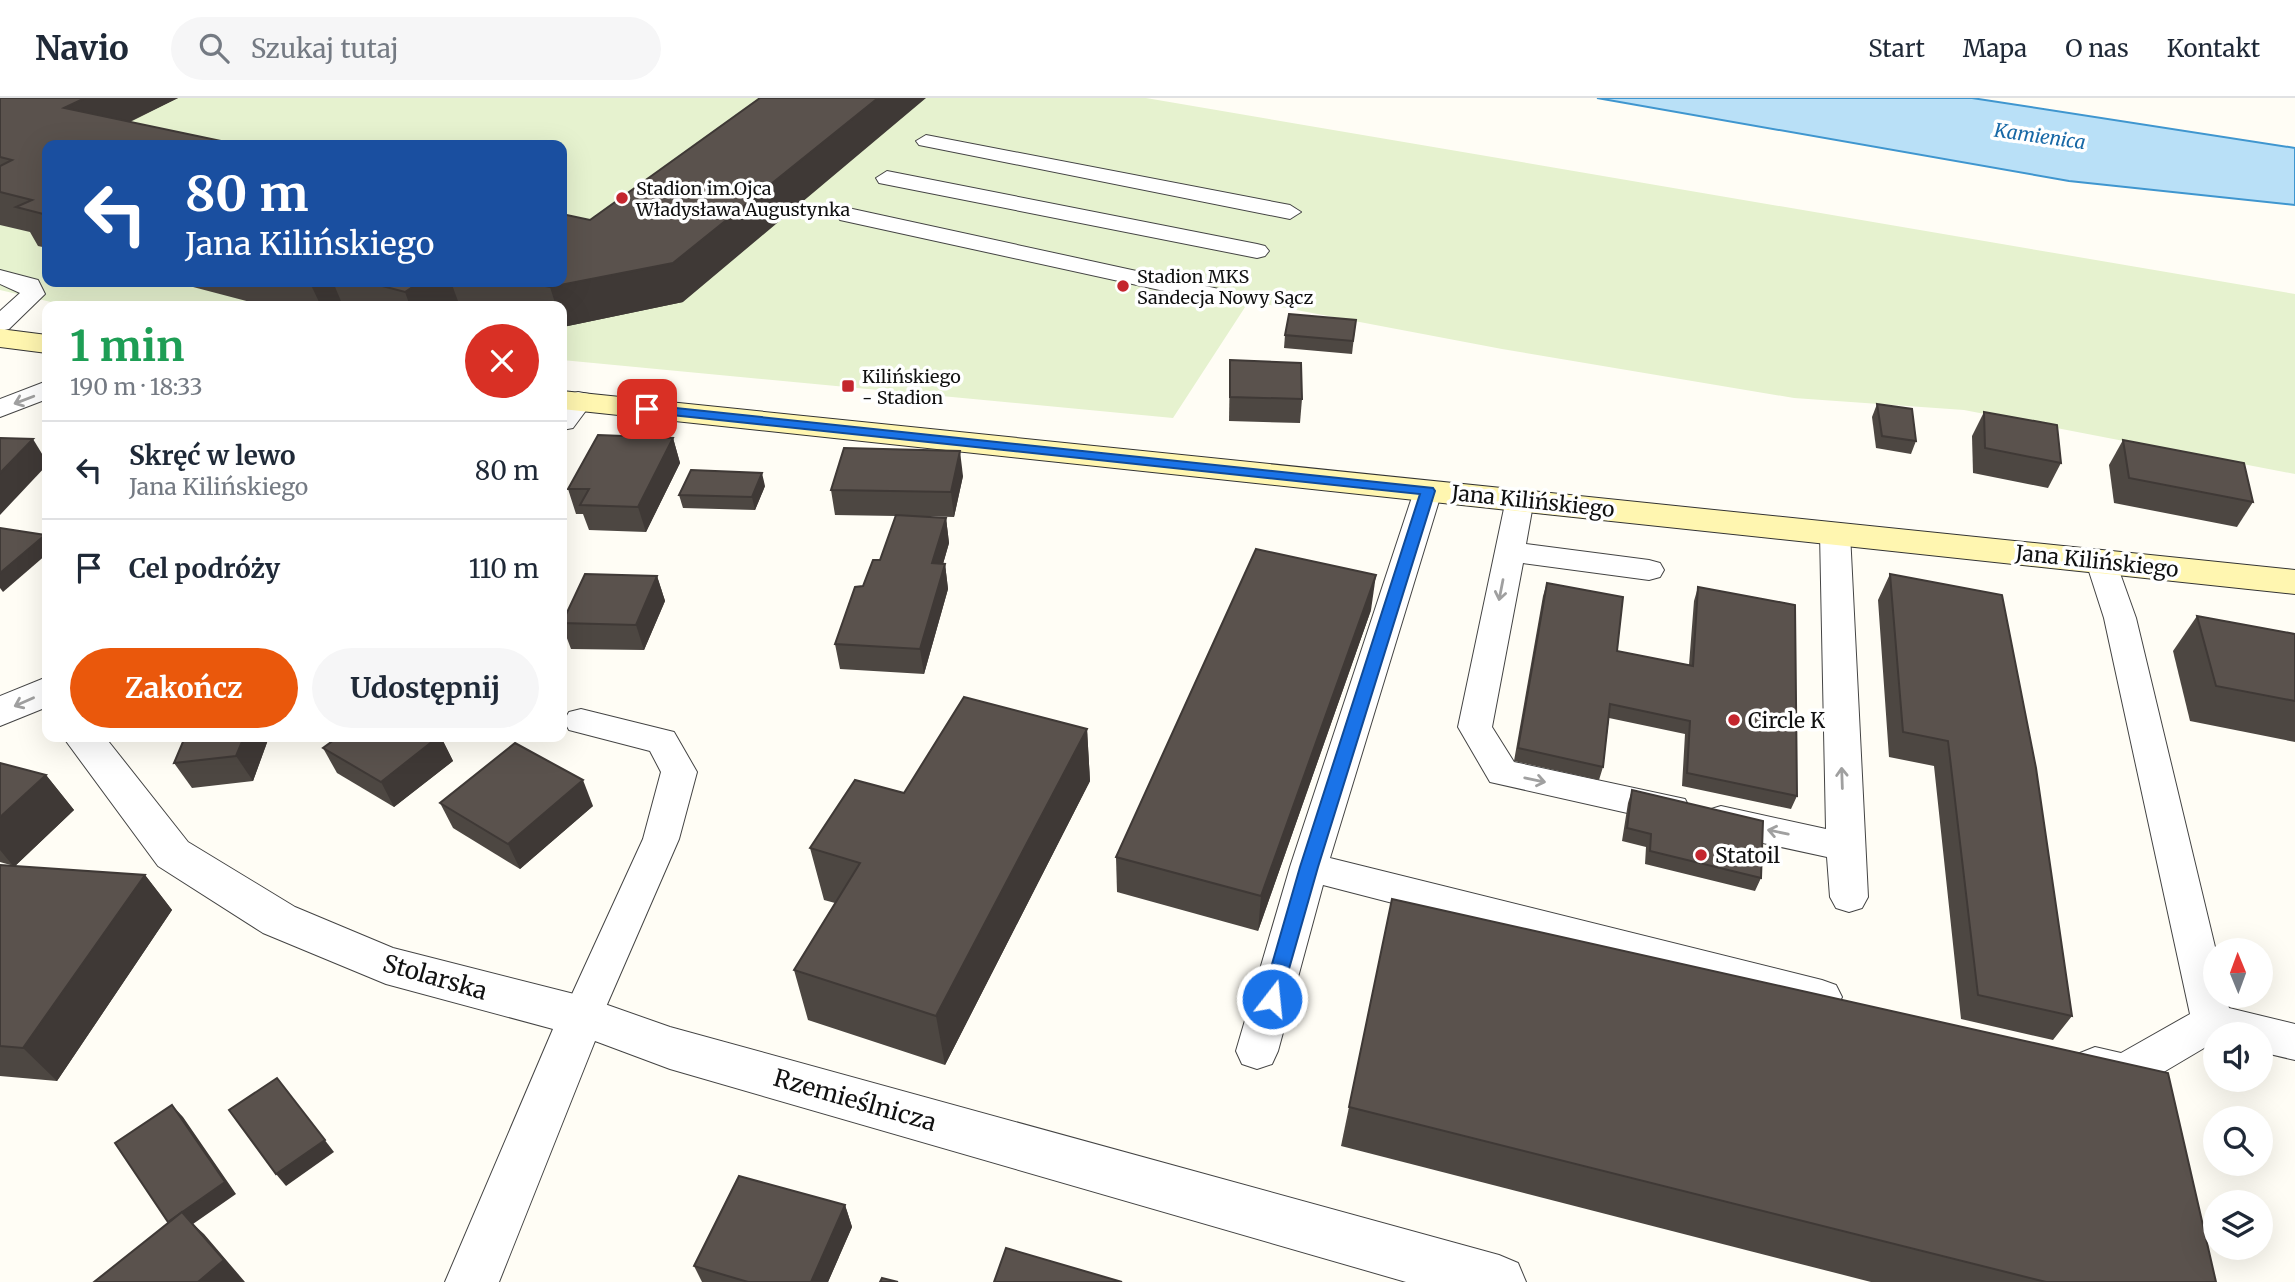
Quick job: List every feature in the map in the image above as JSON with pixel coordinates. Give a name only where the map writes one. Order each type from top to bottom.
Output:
[{"type":"main road","points":[[0,338],[42,343]]},
{"type":"main road","name":"Jana Kilińskiego","points":[[567,407],[1520,499],[2295,582]]},
{"type":"street","points":[[0,712],[42,693]]},
{"type":"street","name":"Stolarska","points":[[87,742],[173,854],[279,920],[386,965],[582,1016]]},
{"type":"street","points":[[472,1282],[582,1016]]},
{"type":"street","name":"Rzemieślnicza","points":[[582,1016],[670,1048],[1499,1282]]},
{"type":"lane","points":[[926,141],[1290,212]]},
{"type":"lane","points":[[887,178],[1256,251]]},
{"type":"lane","points":[[848,215],[1219,296]]},
{"type":"lane","points":[[0,276],[29,285],[33,294],[0,324]]},
{"type":"lane","points":[[0,409],[42,391]]},
{"type":"lane","points":[[1257,1051],[1309,867],[1428,491]]},
{"type":"lane","points":[[1520,499],[1475,727],[1502,774],[1844,846]]},
{"type":"lane","points":[[1835,533],[1844,846],[1849,897]]},
{"type":"lane","points":[[1509,551],[1649,570]]},
{"type":"lane","points":[[2101,562],[2120,618],[2213,1022]]},
{"type":"lane","points":[[581,721],[662,741],[680,772],[661,839],[582,1016]]},
{"type":"lane","points":[[1309,867],[1858,1006]]},
{"type":"lane","points":[[2058,1056],[2125,1073],[2203,1028]]},
{"type":"lane","points":[[2273,1037],[2295,1042]]},
{"type":"green space","name":"Stadion MKS Sandecja Nowy Sącz","points":[[0,98],[1146,98],[2295,294],[2295,474],[1964,410],[1794,398],[1502,349],[1249,301],[1173,418],[567,360],[567,301],[47,301],[0,290]]},
{"type":"water","name":"Kamienica","points":[[1597,98],[1972,98],[2295,148],[2295,205],[2069,181]]},
{"type":"building","points":[[0,98],[85,98],[64,108],[216,140],[42,140],[42,214],[16,207],[32,200],[0,192],[0,166],[12,160],[0,157]]},
{"type":"building","points":[[760,98],[878,98],[673,263],[567,284],[567,215],[590,220]]},
{"type":"building","points":[[386,287],[412,287],[405,292]]},
{"type":"building","points":[[1289,314],[1356,320],[1353,341],[1285,335]]},
{"type":"building","points":[[1230,360],[1301,363],[1302,399],[1230,397]]},
{"type":"building","points":[[1877,404],[1912,409],[1916,441],[1882,436]]},
{"type":"building","points":[[1984,412],[2057,425],[2061,463],[1985,448]]},
{"type":"building","points":[[598,435],[673,438],[638,507],[580,505],[589,489],[568,489]]},
{"type":"building","points":[[0,438],[33,439],[0,473]]},
{"type":"building","points":[[2123,440],[2244,463],[2253,502],[2129,478]]},
{"type":"building","points":[[844,448],[960,451],[951,492],[831,490]]},
{"type":"building","points":[[691,470],[762,473],[752,497],[679,495]]},
{"type":"building","points":[[896,515],[946,518],[932,563],[945,564],[920,649],[835,644],[855,587],[863,586],[873,560],[880,560]]},
{"type":"building","points":[[0,528],[42,535],[42,538],[0,573]]},
{"type":"building","points":[[1256,549],[1376,575],[1261,896],[1116,857]]},
{"type":"building","points":[[585,574],[657,576],[636,625],[567,623],[567,612]]},
{"type":"building","points":[[1890,574],[2002,595],[2036,768],[2072,1016],[1978,995],[1948,741],[1903,732]]},
{"type":"building","points":[[1547,583],[1623,597],[1617,651],[1693,666],[1698,587],[1795,605],[1797,796],[1687,773],[1690,721],[1610,704],[1603,767],[1518,748]]},
{"type":"building","points":[[2197,616],[2295,634],[2295,701],[2216,686]]},
{"type":"building","points":[[964,697],[1087,729],[936,1016],[794,970],[860,863],[810,848],[855,780],[904,793]]},
{"type":"building","points":[[183,742],[242,742],[236,756],[174,763]]},
{"type":"building","points":[[331,742],[432,742],[381,782],[323,748]]},
{"type":"building","points":[[515,743],[583,780],[508,844],[440,803]]},
{"type":"building","points":[[0,763],[46,775],[0,817]]},
{"type":"building","name":"Statoil","points":[[1632,790],[1763,821],[1761,878],[1650,851],[1651,834],[1627,828]]},
{"type":"building","points":[[0,865],[145,875],[23,1048],[0,1046]]},
{"type":"building","points":[[1392,899],[2168,1073],[2203,1225],[2203,1260],[2211,1260],[2216,1282],[2046,1282],[1349,1107]]},
{"type":"building","points":[[277,1078],[325,1140],[276,1174],[229,1110]]},
{"type":"building","points":[[172,1105],[225,1182],[168,1222],[115,1143]]},
{"type":"building","points":[[739,1176],[845,1205],[811,1282],[748,1282],[694,1266]]},
{"type":"building","points":[[182,1212],[224,1260],[198,1282],[94,1282]]},
{"type":"building","points":[[1006,1248],[1122,1282],[994,1282]]},
{"type":"building","points":[[882,1278],[898,1282],[880,1282]]},
{"type":"place","name":"Stadion im.Ojca Władysława Augustynka","points":[[622,198]]},
{"type":"place","name":"Stadion MKS Sandecja Nowy Sącz","points":[[1123,286]]},
{"type":"place","name":"Kilińskiego - Stadion","points":[[848,386]]},
{"type":"place","name":"Circle K","points":[[1734,720]]},
{"type":"place","name":"Statoil","points":[[1701,855]]},
{"type":"route","points":[[647,409],[1428,491],[1309,867],[1272,999]]}]
